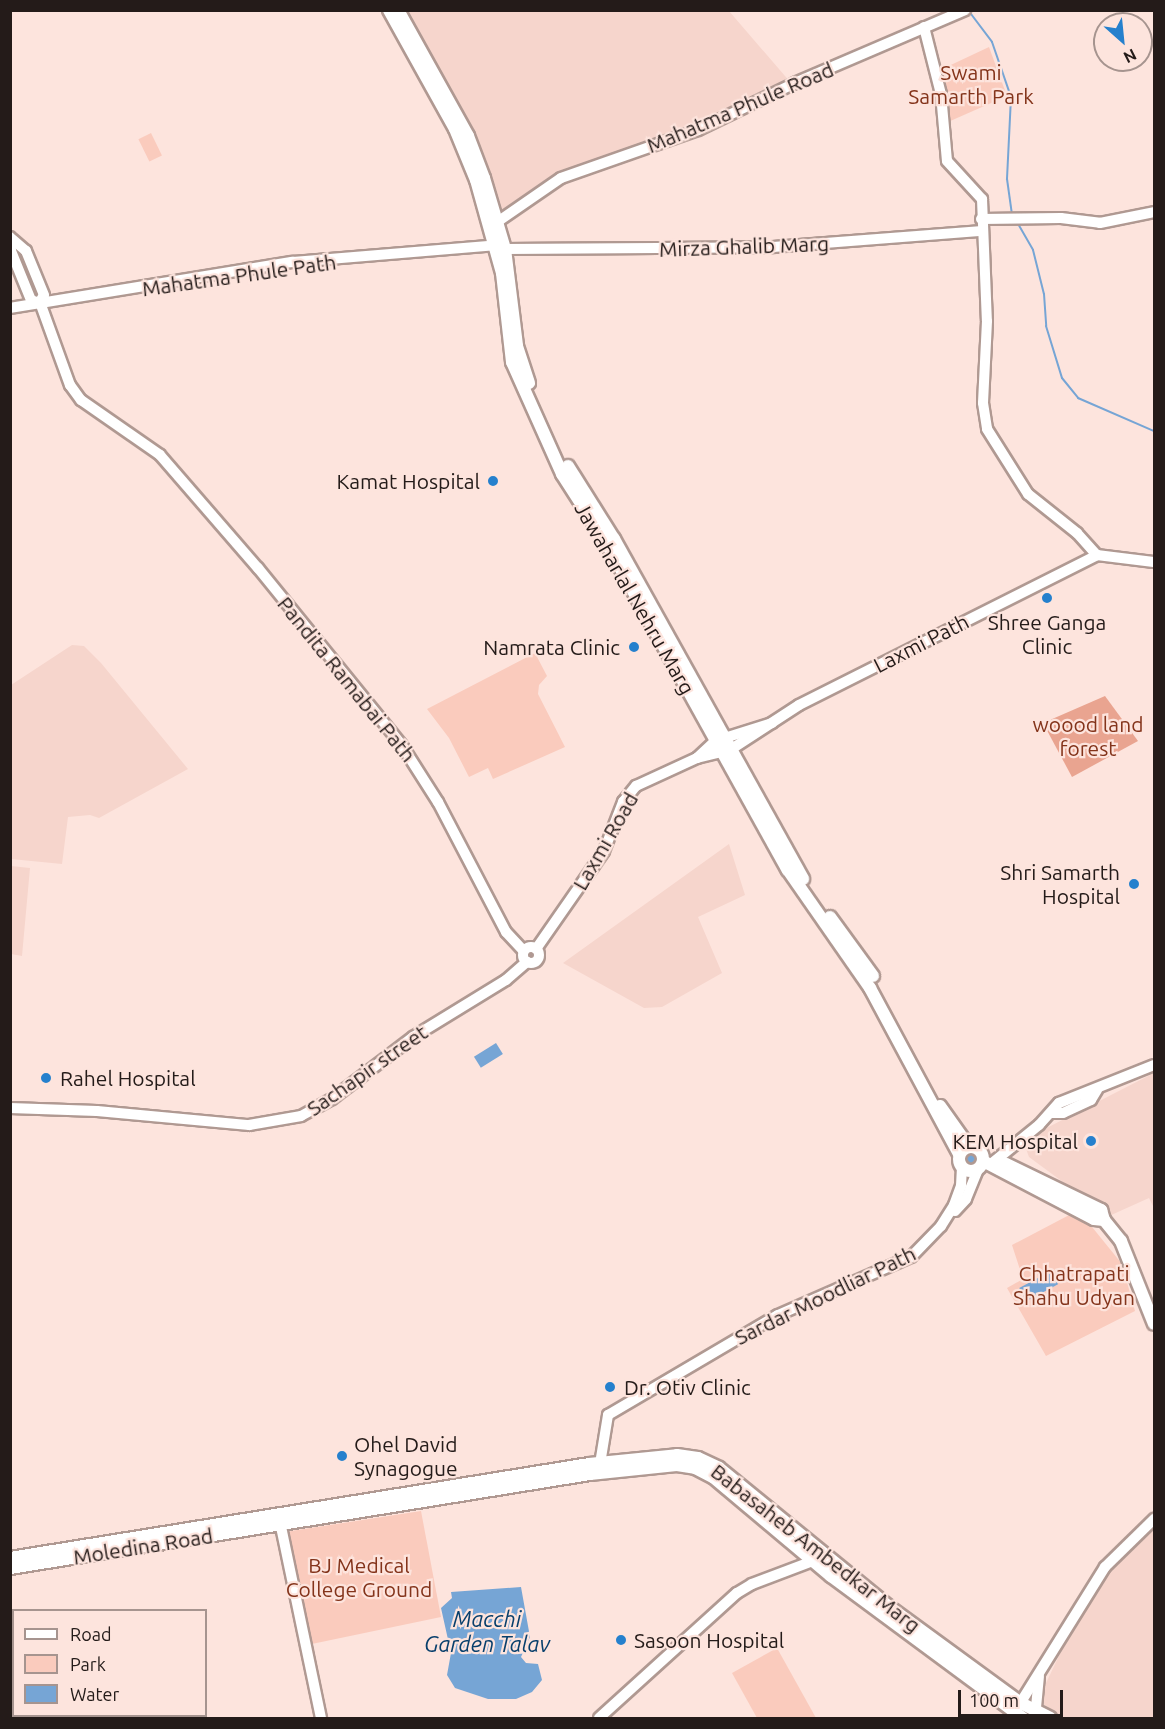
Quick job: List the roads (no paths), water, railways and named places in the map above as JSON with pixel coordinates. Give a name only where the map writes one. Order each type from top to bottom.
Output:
[{"type":"main road","name":"Jawaharlal Nehru Marg","points":[[388,10],[463,146],[502,246],[520,374],[570,470],[614,539],[788,870],[870,988],[964,1150]]},
{"type":"main road","name":"Jawaharlal Nehru Marg","points":[[398,10],[468,136],[494,226]]},
{"type":"main road","points":[[987,1165],[980,1150],[964,1150],[962,1168],[987,1165],[1094,1219],[1104,1220],[1121,1241],[1155,1324]]},
{"type":"main road","name":"Babasaheb Ambedkar Marg","points":[[277,1519],[603,1468],[677,1465],[695,1468],[713,1477],[1017,1713],[1050,1719]]},
{"type":"main road","name":"Moledina Road","points":[[10,1558],[277,1519]]},
{"type":"main road","name":"Moledina Road","points":[[10,1568],[277,1519]]},
{"type":"street","name":"Mahatma Phule Road","points":[[494,226],[546,187],[594,164],[698,130],[924,27],[965,11]]},
{"type":"street","points":[[924,27],[940,94],[947,161],[957,176],[981,194],[987,321],[983,403],[987,429],[1028,494],[1077,533],[1096,555],[1155,562]]},
{"type":"street","points":[[981,219],[1060,218],[1100,223],[1155,212]]},
{"type":"street","name":"Mirza Ghalib Marg","points":[[502,246],[773,247],[982,231]]},
{"type":"street","points":[[11,238],[26,250],[44,295],[39,303],[31,300],[11,251],[11,238]]},
{"type":"street","name":"Mahatma Phule Path","points":[[10,308],[41,305],[292,262],[502,246]]},
{"type":"street","name":"Pandita Ramabai Path","points":[[41,305],[70,385],[81,400],[133,434],[160,455],[258,568],[401,744],[438,802],[506,932],[529,954]]},
{"type":"street","name":"Laxmi Path","points":[[697,758],[726,751],[808,700],[1096,555]]},
{"type":"street","points":[[719,739],[772,723]]},
{"type":"street","name":"Laxmi Road","points":[[529,954],[604,850],[623,802],[636,786],[697,758],[719,739]]},
{"type":"street","name":"Sachapir street","points":[[10,1108],[197,1119],[249,1125],[301,1116],[332,1099],[413,1037],[506,980],[529,954]]},
{"type":"street","name":"Sardar Moodliar Path","points":[[603,1468],[608,1415],[778,1315],[911,1257],[941,1226],[987,1165],[1052,1113],[1063,1113],[1091,1100],[1097,1090],[1155,1065]]},
{"type":"street","name":"Sardar Moodliar Path","points":[[957,1205],[962,1168]]},
{"type":"street","points":[[277,1519],[316,1719]]},
{"type":"street","points":[[277,1519],[321,1719]]},
{"type":"street","points":[[1017,1713],[1105,1567],[1155,1519]]},
{"type":"street","points":[[599,1719],[737,1593],[752,1584],[818,1558]]},
{"type":"street","points":[[1036,1716],[1039,1676]]},
{"type":"water","points":[[496,1043],[503,1054],[481,1068],[474,1057]]},
{"type":"water","points":[[971,1152],[976,1154],[978,1159],[976,1164],[971,1166],[966,1164],[964,1159],[966,1154]]},
{"type":"water","points":[[1051,1271],[1058,1284],[1026,1301],[1019,1288]]},
{"type":"water","name":"Macchi Garden Talav","points":[[521,1587],[530,1637],[521,1657],[526,1663],[538,1664],[542,1680],[532,1692],[516,1699],[488,1699],[455,1688],[447,1675],[451,1653],[441,1608],[452,1598],[451,1592]]},
{"type":"waterway","points":[[968,10],[992,42],[1011,97],[1007,179],[1012,214]]},
{"type":"waterway","points":[[1017,222],[1033,250],[1044,294],[1046,326],[1062,378],[1078,398],[1154,431]]},
{"type":"place","name":"Kamat Hospital","points":[[493,481]]},
{"type":"place","name":"Shree Ganga Clinic","points":[[1047,598]]},
{"type":"place","name":"Namrata Clinic","points":[[634,647]]},
{"type":"place","name":"Shri Samarth Hospital","points":[[1134,884]]},
{"type":"place","name":"Rahel Hospital","points":[[46,1078]]},
{"type":"place","name":"KEM Hospital","points":[[1091,1141]]},
{"type":"place","name":"Dr. Otiv Clinic","points":[[610,1387]]},
{"type":"place","name":"Ohel David Synagogue","points":[[342,1456]]},
{"type":"place","name":"Sasoon Hospital","points":[[621,1640]]},
{"type":"park label","name":"Swami Samarth Park","points":[[971,84]]},
{"type":"park label","name":"woood land forest","points":[[1088,736]]},
{"type":"park label","name":"Chhatrapati Shahu Udyan","points":[[1074,1285]]},
{"type":"park label","name":"BJ Medical College Ground","points":[[359,1577]]}]
